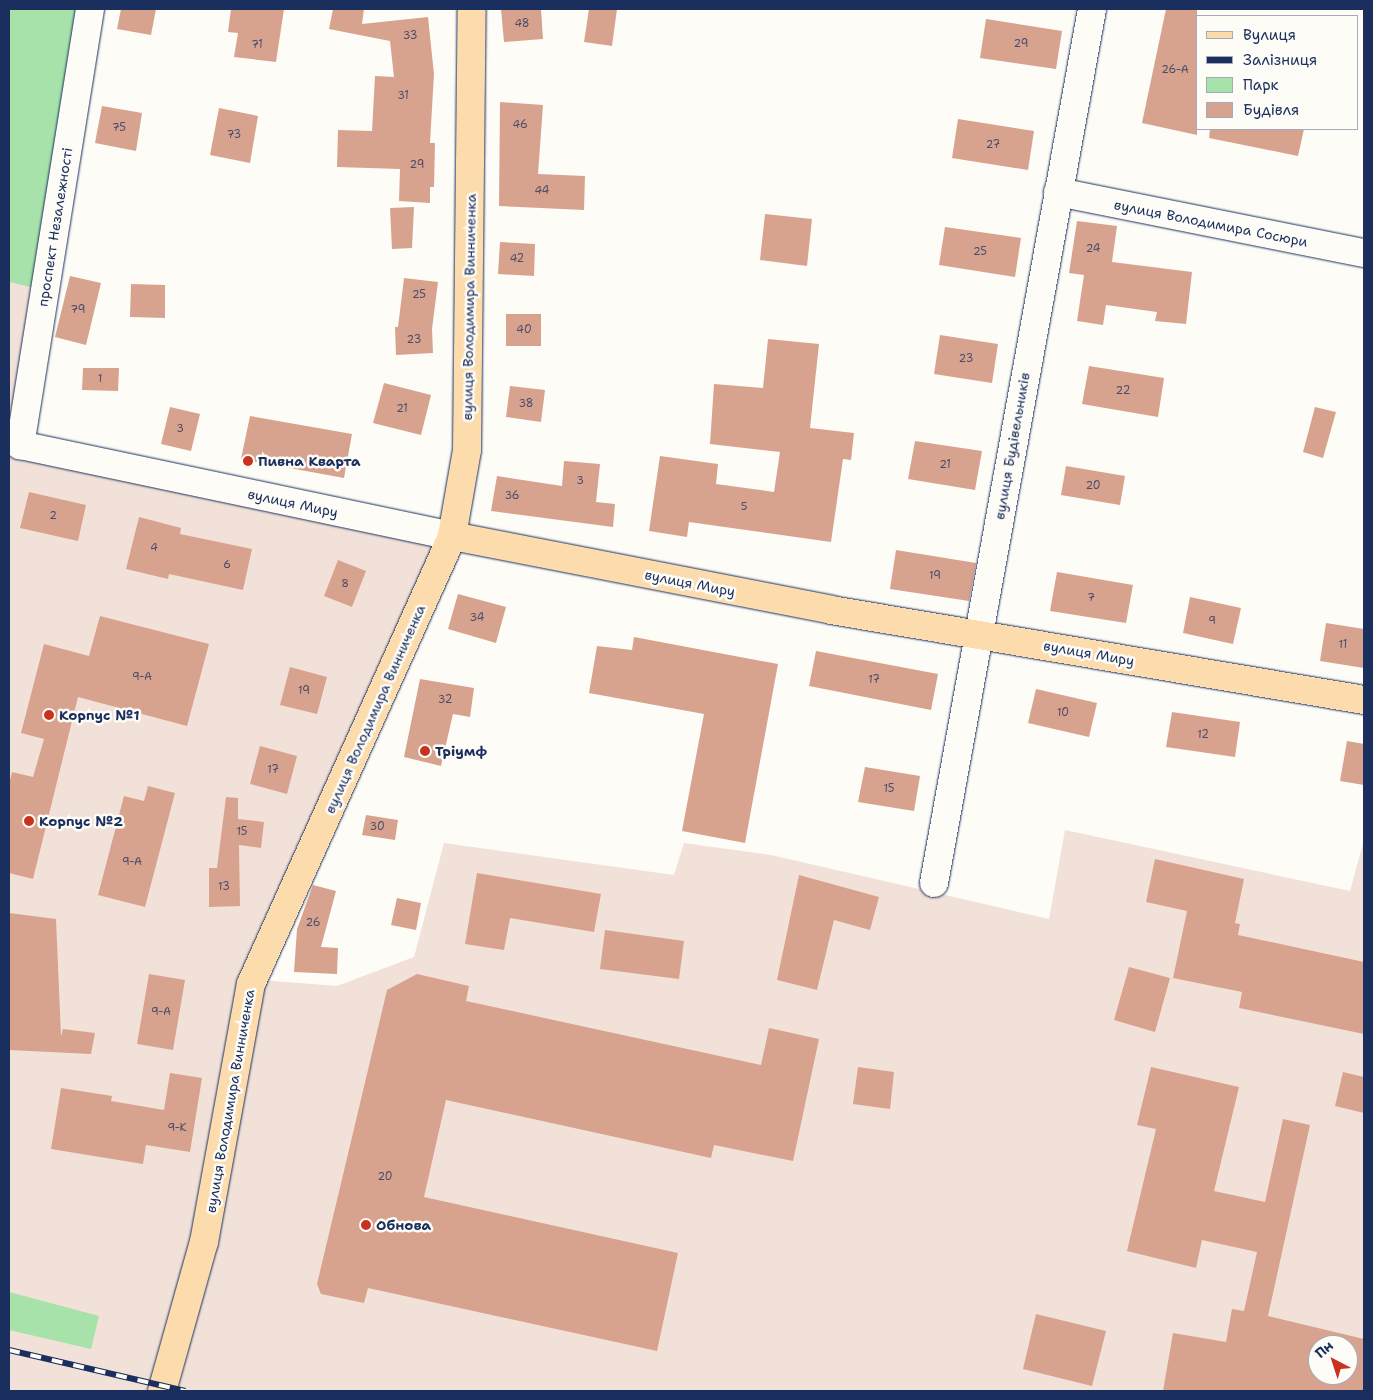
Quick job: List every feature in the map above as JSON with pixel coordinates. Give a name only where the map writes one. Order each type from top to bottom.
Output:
[{"type":"main road","name":"вулиця Володимира Винниченка","points":[[162,1391],[201,1258],[251,984],[452,536],[467,450],[472,9]]},
{"type":"main road","name":"вулиця Миру","points":[[452,536],[831,610],[1364,700]]},
{"type":"street","name":"проспект Незалежності","points":[[20,446],[90,9]]},
{"type":"street","name":"вулиця Будівельників","points":[[934,883],[1092,9]]},
{"type":"street","name":"вулиця Володимира Сосюри","points":[[1058,192],[1364,253]]},
{"type":"street","name":"вулиця Миру","points":[[20,446],[452,536]]},
{"type":"shaded area","points":[[9,282],[47,291],[23,443],[451,534],[249,979],[337,986],[414,957],[444,843],[674,875],[684,843],[771,855],[1049,919],[1065,830],[1350,891],[1364,840],[1364,1391],[9,1391]]},
{"type":"green space","points":[[9,9],[94,9],[47,291],[9,282]]},
{"type":"green space","points":[[9,1292],[99,1316],[91,1349],[9,1330]]},
{"type":"building","points":[[121,9],[156,9],[151,35],[117,29]]},
{"type":"building","points":[[231,9],[284,9],[276,62],[234,57],[238,33],[228,32]]},
{"type":"building","points":[[333,9],[364,9],[362,24],[428,17],[434,74],[430,143],[435,143],[434,187],[430,187],[430,203],[399,201],[400,169],[337,167],[338,130],[372,131],[375,76],[394,77],[390,41],[329,29]]},
{"type":"building","points":[[501,9],[541,9],[543,39],[504,42]]},
{"type":"building","points":[[589,9],[617,9],[612,46],[584,42]]},
{"type":"building","points":[[1166,9],[1197,9],[1197,135],[1142,123]]},
{"type":"building","points":[[986,19],[1062,31],[1056,69],[980,58]]},
{"type":"building","points":[[500,102],[543,105],[538,174],[585,176],[584,210],[499,206]]},
{"type":"building","points":[[102,106],[142,113],[136,151],[95,143]]},
{"type":"building","points":[[219,108],[258,116],[250,163],[210,155]]},
{"type":"building","points":[[958,119],[1034,131],[1028,170],[952,158]]},
{"type":"building","points":[[1210,130],[1304,130],[1298,156],[1209,138]]},
{"type":"building","points":[[414,207],[412,248],[392,249],[390,208]]},
{"type":"building","points":[[765,214],[812,219],[807,266],[760,260]]},
{"type":"building","points":[[1077,221],[1117,226],[1112,262],[1192,272],[1186,324],[1155,321],[1157,312],[1106,305],[1103,325],[1077,321],[1084,275],[1069,273]]},
{"type":"building","points":[[945,227],[1021,238],[1015,277],[939,265]]},
{"type":"building","points":[[500,242],[535,244],[534,276],[498,274]]},
{"type":"building","points":[[70,276],[101,283],[86,345],[55,337]]},
{"type":"building","points":[[404,278],[438,282],[432,329],[433,353],[396,355],[395,327],[398,327]]},
{"type":"building","points":[[131,284],[165,285],[165,318],[130,317]]},
{"type":"building","points":[[506,314],[541,314],[541,346],[506,346]]},
{"type":"building","points":[[940,335],[998,344],[992,383],[934,374]]},
{"type":"building","points":[[768,339],[819,344],[810,428],[854,433],[851,460],[843,459],[831,542],[689,522],[687,537],[649,531],[660,456],[718,464],[716,484],[774,492],[780,452],[710,444],[714,384],[763,388]]},
{"type":"building","points":[[1089,366],[1164,378],[1158,417],[1082,404]]},
{"type":"building","points":[[83,368],[119,368],[118,391],[82,390]]},
{"type":"building","points":[[384,383],[431,395],[421,435],[373,423]]},
{"type":"building","points":[[510,386],[545,390],[541,422],[506,417]]},
{"type":"building","points":[[170,407],[200,414],[191,451],[161,444]]},
{"type":"building","points":[[1315,407],[1336,412],[1323,458],[1303,452]]},
{"type":"building","points":[[250,416],[352,434],[344,478],[241,459]]},
{"type":"building","points":[[915,441],[982,451],[975,490],[908,479]]},
{"type":"building","points":[[564,461],[600,464],[596,502],[615,504],[613,527],[491,511],[497,476],[562,486]]},
{"type":"building","points":[[1066,466],[1125,476],[1120,505],[1061,495]]},
{"type":"building","points":[[29,492],[86,505],[78,541],[20,528]]},
{"type":"building","points":[[139,517],[181,528],[180,534],[252,549],[243,590],[169,574],[168,579],[126,569]]},
{"type":"building","points":[[896,550],[976,563],[969,601],[890,589]]},
{"type":"building","points":[[338,560],[366,571],[352,607],[324,596]]},
{"type":"building","points":[[1057,572],[1133,585],[1126,623],[1050,611]]},
{"type":"building","points":[[458,594],[506,607],[496,643],[448,629]]},
{"type":"building","points":[[1190,597],[1241,608],[1233,644],[1183,633]]},
{"type":"building","points":[[100,616],[209,644],[187,726],[78,697],[33,879],[9,873],[9,784],[12,772],[33,777],[44,739],[21,733],[44,644],[89,656]]},
{"type":"building","points":[[1326,623],[1364,629],[1364,668],[1320,661]]},
{"type":"building","points":[[634,637],[778,664],[745,843],[682,831],[704,714],[589,693],[597,646],[632,650]]},
{"type":"building","points":[[816,651],[938,674],[931,710],[809,686]]},
{"type":"building","points":[[290,667],[327,677],[317,714],[280,705]]},
{"type":"building","points":[[420,679],[474,688],[470,717],[453,714],[441,766],[404,757]]},
{"type":"building","points":[[1036,689],[1097,703],[1089,737],[1028,723]]},
{"type":"building","points":[[1172,712],[1240,722],[1235,757],[1166,747]]},
{"type":"building","points":[[1347,741],[1364,744],[1364,785],[1340,781]]},
{"type":"building","points":[[260,746],[297,756],[287,794],[250,784]]},
{"type":"building","points":[[865,767],[920,776],[914,811],[858,802]]},
{"type":"building","points":[[148,786],[175,793],[145,907],[98,895],[124,796],[144,801]]},
{"type":"building","points":[[226,797],[238,798],[238,819],[264,822],[261,848],[239,845],[240,906],[209,907],[209,868],[217,868]]},
{"type":"building","points":[[366,815],[398,820],[395,840],[362,835]]},
{"type":"building","points":[[1155,859],[1244,879],[1235,923],[1240,924],[1238,935],[1364,962],[1364,1034],[1239,1008],[1242,992],[1173,978],[1187,911],[1146,902]]},
{"type":"building","points":[[477,873],[601,894],[594,932],[510,918],[504,950],[465,944]]},
{"type":"building","points":[[799,875],[879,897],[870,930],[834,920],[817,990],[777,980]]},
{"type":"building","points":[[313,885],[336,891],[321,947],[338,948],[337,974],[294,972],[297,929]]},
{"type":"building","points":[[397,898],[421,903],[416,930],[391,925]]},
{"type":"building","points":[[9,913],[56,919],[61,1036],[63,1029],[95,1033],[91,1054],[9,1050]]},
{"type":"building","points":[[605,930],[684,941],[679,979],[600,969]]},
{"type":"building","points":[[1129,967],[1170,978],[1155,1032],[1114,1020]]},
{"type":"building","points":[[149,974],[185,980],[173,1050],[137,1044]]},
{"type":"building","points":[[417,974],[469,986],[466,1001],[761,1065],[769,1028],[819,1039],[793,1161],[714,1145],[711,1158],[446,1100],[424,1197],[678,1253],[657,1351],[368,1288],[364,1303],[321,1294],[317,1284],[387,990]]},
{"type":"building","points":[[858,1067],[894,1072],[890,1109],[853,1104]]},
{"type":"building","points":[[1151,1067],[1239,1087],[1214,1191],[1265,1202],[1283,1119],[1310,1125],[1268,1316],[1347,1335],[1308,1335],[1308,1385],[1358,1385],[1358,1338],[1364,1339],[1364,1391],[1163,1391],[1173,1333],[1226,1342],[1232,1309],[1244,1311],[1257,1252],[1202,1240],[1196,1268],[1127,1251],[1156,1129],[1137,1125]]},
{"type":"building","points":[[1343,1072],[1364,1077],[1364,1113],[1335,1106]]},
{"type":"building","points":[[170,1073],[202,1078],[190,1152],[146,1145],[143,1164],[51,1149],[61,1088],[112,1096],[111,1101],[164,1110]]},
{"type":"building","points":[[1036,1314],[1106,1331],[1092,1386],[1023,1369]]},
{"type":"railway","points":[[9,1350],[185,1391]]},
{"type":"place","name":"Пивна Кварта","points":[[248,461]]},
{"type":"place","name":"Корпус №1","points":[[49,715]]},
{"type":"place","name":"Тріумф","points":[[425,751]]},
{"type":"place","name":"Корпус №2","points":[[29,821]]},
{"type":"place","name":"Обнова","points":[[366,1225]]}]
